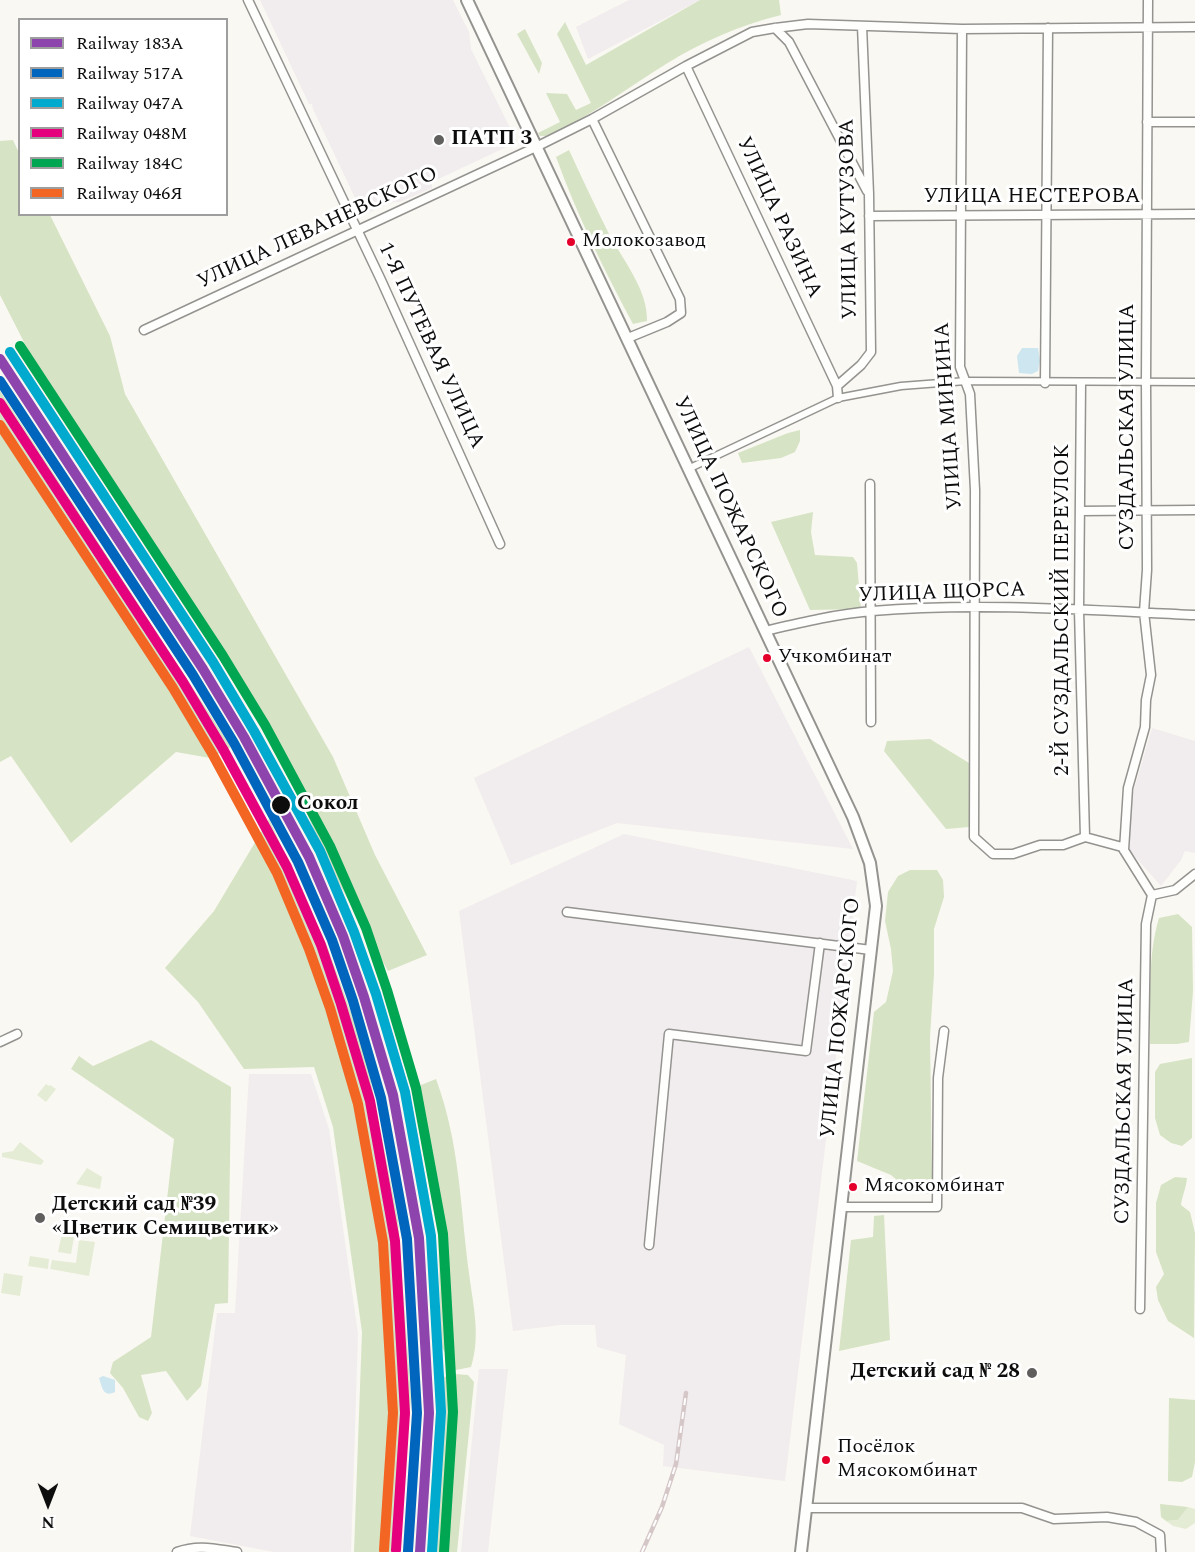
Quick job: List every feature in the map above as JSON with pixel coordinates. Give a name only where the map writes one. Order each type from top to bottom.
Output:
[{"type":"street","name":"1-Я ПУТЕВАЯ УЛИЦА","points":[[248,0],[381,280],[501,544]]},
{"type":"street","name":"УЛИЦА ПОЖАРСКОГО","points":[[467,0],[853,817],[870,863],[876,906],[843,1207],[801,1552]]},
{"type":"street","name":"СУЗДАЛЬСКАЯ УЛИЦА","points":[[1124,850],[1128,788],[1145,727],[1151,675],[1144,612],[1147,570],[1148,0]]},
{"type":"street","name":"УЛИЦА ЛЕВАНЕВСКОГО","points":[[144,330],[536,147],[752,32],[808,24],[962,28],[1195,27]]},
{"type":"street","name":"УЛИЦА КУТУЗОВА","points":[[837,386],[861,365],[871,352],[869,194],[862,26]]},
{"type":"street","points":[[775,28],[789,42],[869,194]]},
{"type":"street","name":"УЛИЦА МИНИНА","points":[[962,28],[960,367],[970,394],[975,489],[974,837],[993,854],[1013,854],[1040,845],[1063,845],[1084,837]]},
{"type":"street","points":[[1045,383],[1048,28]]},
{"type":"street","name":"УЛИЦА РАЗИНА","points":[[686,66],[837,386]]},
{"type":"street","points":[[592,119],[680,299],[681,314],[628,338]]},
{"type":"street","points":[[1147,122],[1195,122]]},
{"type":"street","name":"УЛИЦА НЕСТЕРОВА","points":[[869,216],[1195,214]]},
{"type":"street","points":[[688,469],[838,398],[901,386],[966,381],[1195,382]]},
{"type":"street","name":"2-Й СУЗДАЛЬСКИЙ ПЕРЕУЛОК","points":[[1082,383],[1079,610],[1084,837]]},
{"type":"street","points":[[837,386],[838,398]]},
{"type":"street","points":[[870,484],[871,722]]},
{"type":"street","points":[[1080,511],[1195,510]]},
{"type":"street","name":"УЛИЦА ЩОРСА","points":[[765,631],[802,622],[871,611],[974,608],[1195,615]]},
{"type":"street","points":[[1084,837],[1122,847],[1152,895],[1175,890],[1195,874]]},
{"type":"street","name":"СУЗДАЛЬСКАЯ УЛИЦА","points":[[1140,1309],[1146,924],[1152,895]]},
{"type":"street","points":[[567,912],[871,950]]},
{"type":"street","points":[[649,1245],[669,1034],[806,1051],[820,943]]},
{"type":"street","points":[[843,1207],[937,1207],[938,1078],[944,1031]]},
{"type":"street","points":[[0,1042],[17,1034]]},
{"type":"street","points":[[807,1508],[1022,1508],[1054,1519],[1107,1517],[1136,1522],[1160,1535],[1161,1552]]},
{"type":"street","points":[[177,1552],[194,1547],[237,1552]]},
{"type":"shaded area","points":[[260,0],[453,0],[469,32],[471,49],[517,142],[432,182],[432,188],[363,215],[312,104],[309,104]]},
{"type":"shaded area","points":[[629,0],[700,0],[588,59],[576,27]]},
{"type":"shaded area","points":[[749,647],[853,849],[617,823],[511,865],[474,778]]},
{"type":"shaded area","points":[[1152,728],[1195,741],[1195,853],[1185,851],[1161,886],[1128,846],[1131,800]]},
{"type":"shaded area","points":[[624,834],[857,881],[785,1481],[663,1466],[664,1445],[619,1424],[626,1355],[597,1347],[595,1325],[560,1325],[513,1331],[459,911]]},
{"type":"shaded area","points":[[249,1074],[311,1074],[329,1129],[358,1334],[351,1552],[274,1552],[190,1536],[217,1313],[235,1313]]},
{"type":"shaded area","points":[[479,1369],[508,1369],[488,1552],[461,1552]]},
{"type":"green space","points":[[700,0],[779,0],[781,15],[736,29],[693,48],[578,120],[547,136],[540,136],[538,133],[560,122],[546,93],[567,94],[576,110],[591,103],[557,34],[565,22],[586,65]]},
{"type":"green space","points":[[525,29],[542,63],[539,74],[517,34]]},
{"type":"green space","points":[[13,140],[18,151],[18,216],[50,216],[110,336],[125,394],[333,757],[375,855],[427,955],[388,971],[328,864],[281,751],[134,511],[51,395],[0,295],[0,141]]},
{"type":"green space","points":[[569,150],[609,234],[639,287],[647,321],[633,324],[601,263],[556,157]]},
{"type":"green space","points":[[0,391],[231,747],[210,758],[176,752],[71,843],[11,756],[0,762]]},
{"type":"green space","points":[[800,430],[800,441],[795,452],[781,458],[742,463],[738,453]]},
{"type":"green space","points":[[813,512],[811,532],[815,555],[853,557],[857,563],[861,609],[810,610],[771,522]]},
{"type":"green space","points":[[930,739],[969,763],[969,827],[946,829],[884,751],[887,741]]},
{"type":"green space","points":[[269,819],[327,946],[365,1051],[398,1220],[411,1398],[397,1552],[354,1552],[362,1332],[333,1127],[314,1067],[244,1069],[198,1002],[165,968],[214,911]]},
{"type":"green space","points":[[910,870],[937,870],[943,880],[944,897],[934,929],[930,1037],[932,1178],[929,1194],[912,1193],[891,1175],[857,1161],[874,1012],[886,1002],[893,971],[885,921],[888,892],[898,876]]},
{"type":"green space","points":[[1178,914],[1192,927],[1193,991],[1189,1042],[1150,1044],[1150,980],[1155,933],[1159,918]]},
{"type":"green space","points":[[151,1040],[231,1087],[228,1303],[215,1304],[201,1386],[187,1401],[166,1371],[141,1375],[152,1413],[148,1421],[139,1417],[123,1388],[110,1373],[113,1362],[151,1337],[174,1139],[71,1069],[79,1056],[93,1066]]},
{"type":"green space","points":[[1192,1058],[1192,1138],[1182,1146],[1171,1143],[1160,1135],[1155,1118],[1155,1072],[1160,1064]]},
{"type":"green space","points":[[436,1079],[455,1151],[476,1332],[471,1367],[456,1370],[441,1346],[438,1231],[419,1111],[421,1085]]},
{"type":"green space","points":[[46,1084],[56,1089],[46,1102],[37,1095]]},
{"type":"green space","points":[[20,1142],[44,1161],[41,1165],[2,1157],[2,1153],[13,1151]]},
{"type":"green space","points":[[87,1168],[102,1177],[100,1189],[76,1184]]},
{"type":"green space","points":[[1175,1177],[1187,1178],[1181,1205],[1190,1212],[1195,1233],[1194,1338],[1168,1321],[1158,1300],[1156,1287],[1164,1274],[1156,1252],[1156,1203],[1161,1185]]},
{"type":"green space","points":[[884,1215],[890,1340],[839,1351],[851,1240],[873,1237],[874,1216]]},
{"type":"green space","points":[[63,1229],[75,1232],[71,1254],[58,1252]]},
{"type":"green space","points":[[79,1240],[95,1242],[89,1276],[50,1269],[52,1260],[76,1263]]},
{"type":"green space","points":[[30,1256],[49,1259],[48,1269],[28,1266]]},
{"type":"green space","points":[[4,1273],[23,1276],[20,1296],[1,1293]]},
{"type":"green space","points":[[455,1374],[468,1375],[474,1382],[457,1552],[427,1552],[444,1377]]},
{"type":"green space","points":[[1169,1398],[1195,1400],[1195,1462],[1192,1477],[1182,1482],[1168,1481]]},
{"type":"green space","points":[[1160,1504],[1188,1507],[1178,1520],[1166,1521],[1161,1517]]},
{"type":"green space","points":[[1188,1507],[1195,1509],[1195,1523],[1186,1529],[1173,1526],[1166,1521],[1178,1520]]},
{"type":"water","points":[[1022,348],[1038,348],[1040,361],[1038,371],[1032,374],[1019,373],[1017,356]]},
{"type":"water","points":[[103,1376],[115,1380],[115,1392],[105,1393],[99,1378]]},
{"type":"railway","points":[[642,1552],[662,1507],[676,1464],[686,1393]]},
{"type":"rail line","name":"184С","points":[[20,346],[223,656],[265,725],[330,846],[366,928],[416,1088],[443,1234],[453,1412],[444,1552]]},
{"type":"rail line","name":"047А","points":[[10,352],[213,662],[254,731],[320,851],[354,932],[376,994],[405,1092],[431,1236],[441,1412],[432,1552]]},
{"type":"rail line","name":"183А","points":[[0,359],[203,669],[244,737],[309,857],[343,936],[393,1095],[419,1238],[429,1413],[420,1552]]},
{"type":"rail line","name":"517А","points":[[0,381],[193,675],[234,743],[298,862],[332,940],[353,1001],[381,1098],[407,1239],[417,1413],[408,1551]]},
{"type":"rail line","name":"048М","points":[[0,403],[183,682],[223,749],[287,867],[321,945],[370,1101],[395,1241],[405,1413],[396,1550]]},
{"type":"rail line","name":"046Я","points":[[0,425],[173,688],[213,755],[277,873],[309,949],[330,1008],[358,1104],[383,1242],[393,1413],[384,1550]]},
{"type":"place","name":"ПАТП 3","points":[[439,140]]},
{"type":"place","name":"Молокозавод","points":[[571,242]]},
{"type":"place","name":"Учкомбинат","points":[[767,658]]},
{"type":"place","name":"Сокол","points":[[281,805]]},
{"type":"place","name":"Мясокомбинат","points":[[853,1187]]},
{"type":"place","name":"Детский сад №39 «Цветик Семицветик»","points":[[40,1218]]},
{"type":"place","name":"Детский сад № 28","points":[[1032,1373]]},
{"type":"place","name":"Посёлок Мясокомбинат","points":[[826,1460]]}]
